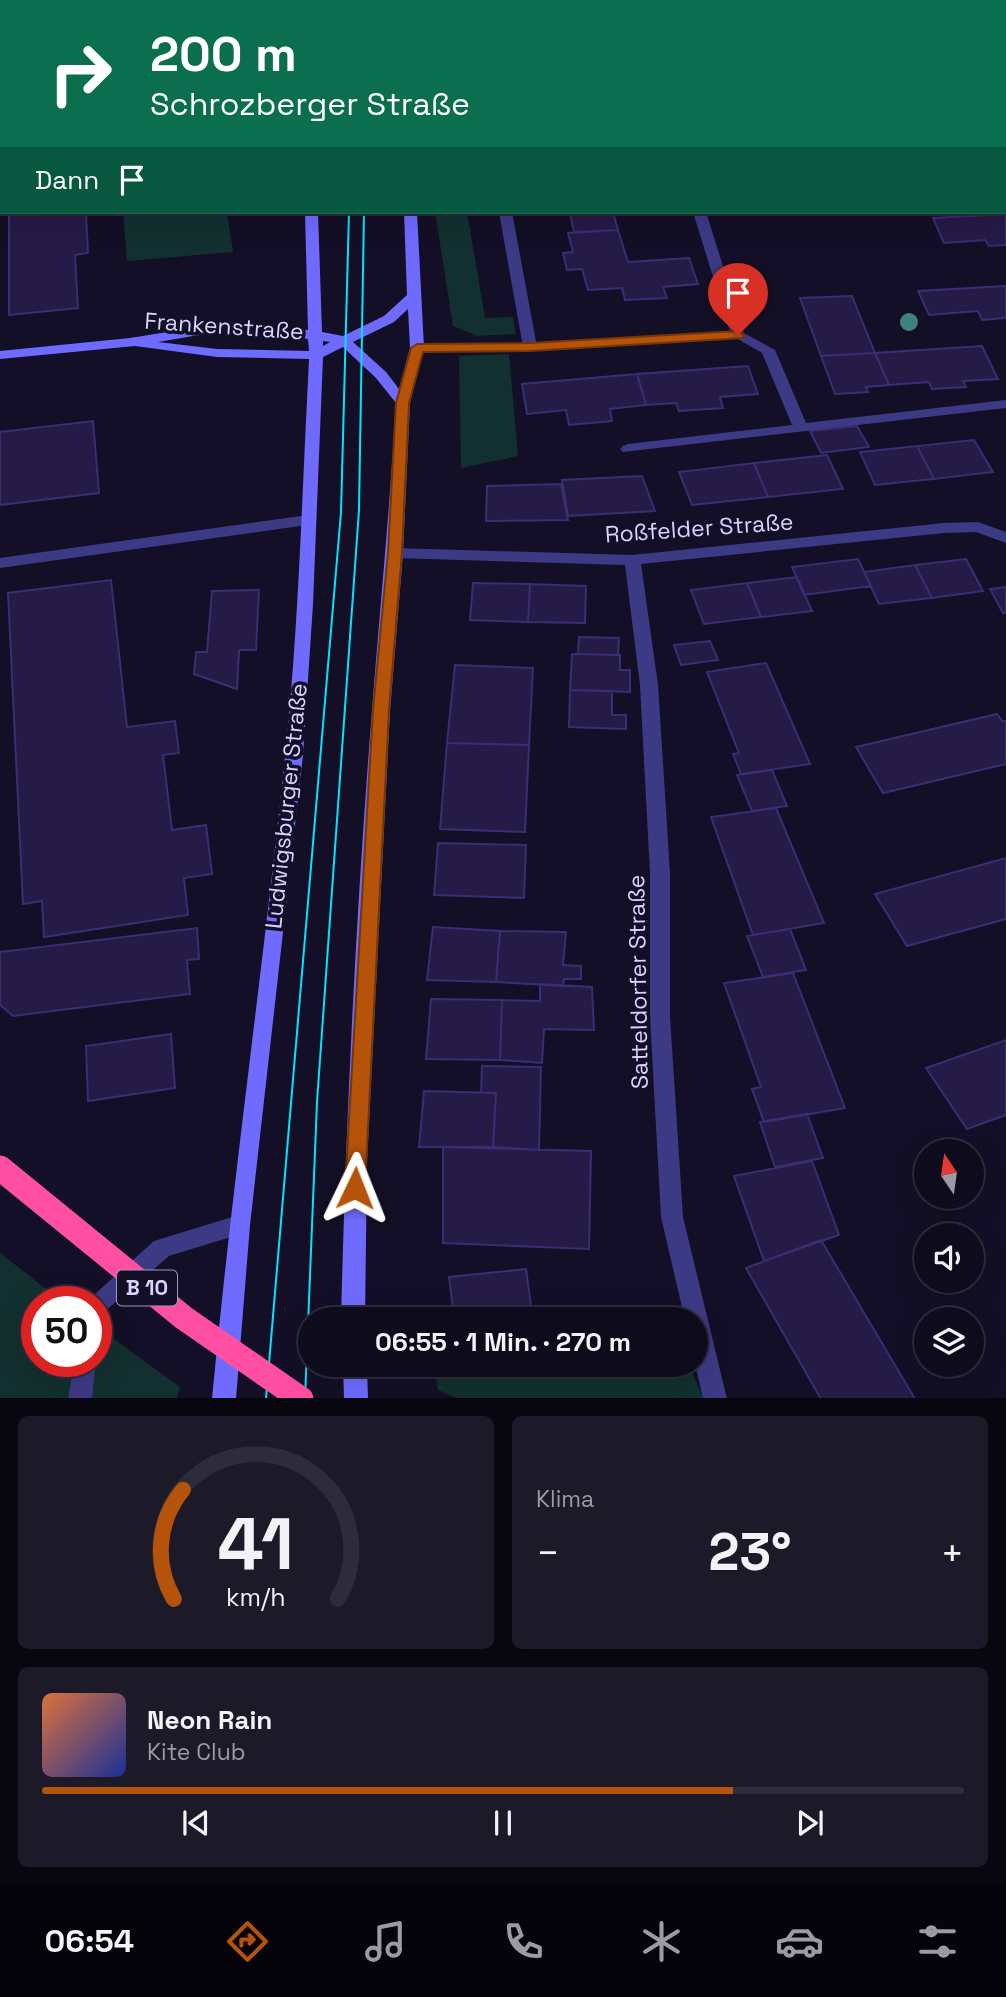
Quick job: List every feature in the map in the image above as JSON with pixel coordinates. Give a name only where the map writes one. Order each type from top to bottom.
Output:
[{"type":"highway","name":"B 10","points":[[0,1168],[114,1264],[260,1373],[301,1398]]},
{"type":"main road","name":"Ludwigsburger Straße","points":[[224,1398],[239,1225],[293,755],[309,520],[316,355],[311,214]]},
{"type":"main road","points":[[353,1307],[357,1148],[381,710],[395,552],[403,403],[417,348],[410,214]]},
{"type":"main road","points":[[316,355],[389,319],[416,294]]},
{"type":"main road","name":"Frankenstraße","points":[[0,355],[130,342],[205,330],[258,329],[344,341]]},
{"type":"main road","points":[[344,341],[380,375],[403,403]]},
{"type":"main road","name":"Frankenstraße","points":[[130,342],[217,353],[316,355]]},
{"type":"main road","points":[[355,1377],[356,1398]]},
{"type":"street","points":[[505,214],[530,347]]},
{"type":"street","points":[[700,214],[738,335]]},
{"type":"street","points":[[417,348],[530,347],[738,335],[768,350],[800,426]]},
{"type":"street","points":[[628,449],[800,426],[1006,404]]},
{"type":"street","points":[[0,563],[309,520]]},
{"type":"street","name":"Roßfelder Straße","points":[[395,552],[632,560],[944,528],[978,527],[1005,537]]},
{"type":"street","name":"Satteldorfer Straße","points":[[632,560],[649,699],[660,873],[660,1017],[672,1217],[715,1398]]},
{"type":"street","points":[[112,1291],[162,1248],[239,1225]]},
{"type":"street","points":[[80,1398],[83,1377]]},
{"type":"green space","points":[[123,214],[227,214],[233,252],[127,261]]},
{"type":"green space","points":[[435,214],[467,214],[485,318],[513,317],[516,334],[477,336],[453,326]]},
{"type":"green space","points":[[509,354],[518,456],[461,468],[459,356]]},
{"type":"green space","points":[[0,1253],[42,1286],[21,1286],[21,1377],[112,1377],[112,1338],[180,1387],[177,1398],[0,1398]]},
{"type":"green space","points":[[436,1377],[694,1377],[703,1398],[456,1398],[438,1390]]},
{"type":"building","points":[[9,214],[86,214],[88,253],[75,255],[78,308],[9,315]]},
{"type":"building","points":[[570,214],[614,214],[618,230],[574,232]]},
{"type":"building","points":[[1006,214],[1006,245],[989,246],[985,240],[944,243],[933,218]]},
{"type":"building","points":[[618,230],[628,262],[689,258],[698,284],[663,287],[667,298],[625,300],[622,288],[588,290],[582,269],[567,270],[563,253],[573,252],[568,233]]},
{"type":"building","points":[[1006,286],[1006,318],[982,320],[978,311],[929,315],[918,291]]},
{"type":"building","points":[[852,296],[875,353],[821,356],[800,298]]},
{"type":"building","points":[[982,346],[998,379],[963,381],[966,387],[932,389],[929,382],[889,385],[875,353]]},
{"type":"building","points":[[875,353],[889,385],[866,387],[868,392],[835,394],[821,356]]},
{"type":"building","points":[[748,366],[758,394],[720,397],[723,408],[679,411],[676,403],[646,405],[637,374]]},
{"type":"building","points":[[637,374],[646,405],[610,409],[612,421],[569,425],[566,410],[527,414],[522,384]]},
{"type":"building","points":[[93,421],[99,493],[0,505],[0,432]]},
{"type":"building","points":[[857,426],[869,447],[821,453],[810,431]]},
{"type":"building","points":[[974,440],[993,472],[934,479],[917,446]]},
{"type":"building","points":[[917,446],[934,479],[875,485],[860,452]]},
{"type":"building","points":[[827,455],[843,489],[768,497],[754,463]]},
{"type":"building","points":[[754,463],[768,497],[692,505],[679,472]]},
{"type":"building","points":[[642,476],[655,511],[568,516],[562,480]]},
{"type":"building","points":[[561,484],[568,520],[486,521],[487,486]]},
{"type":"building","points":[[858,559],[871,586],[804,595],[792,567]]},
{"type":"building","points":[[966,559],[983,591],[932,598],[915,565]]},
{"type":"building","points":[[915,565],[932,598],[879,604],[864,572]]},
{"type":"building","points":[[797,577],[812,611],[761,617],[747,583]]},
{"type":"building","points":[[111,580],[127,727],[175,721],[179,753],[163,755],[172,830],[206,825],[212,874],[184,878],[188,915],[44,937],[42,901],[23,904],[8,593]]},
{"type":"building","points":[[473,583],[530,584],[528,622],[470,620]]},
{"type":"building","points":[[747,583],[761,617],[704,624],[691,590]]},
{"type":"building","points":[[530,584],[586,586],[585,623],[528,622]]},
{"type":"building","points":[[1006,587],[1006,613],[1003,613],[990,589]]},
{"type":"building","points":[[259,590],[256,650],[239,650],[237,689],[194,674],[196,652],[207,652],[212,591]]},
{"type":"building","points":[[579,637],[619,638],[618,655],[578,654]]},
{"type":"building","points":[[710,641],[718,660],[681,665],[674,645]]},
{"type":"building","points":[[572,654],[620,655],[620,670],[630,670],[630,692],[570,690]]},
{"type":"building","points":[[766,663],[810,764],[741,774],[733,754],[739,753],[707,672]]},
{"type":"building","points":[[455,665],[533,668],[529,745],[447,743]]},
{"type":"building","points":[[570,690],[612,691],[612,715],[626,715],[626,729],[569,727]]},
{"type":"building","points":[[997,714],[1002,721],[1006,721],[1006,764],[883,793],[856,747]]},
{"type":"building","points":[[447,743],[529,745],[525,832],[440,829]]},
{"type":"building","points":[[772,770],[787,806],[752,811],[737,775]]},
{"type":"building","points":[[776,808],[824,923],[753,935],[711,817]]},
{"type":"building","points":[[438,843],[526,845],[524,898],[434,895]]},
{"type":"building","points":[[1006,858],[1006,919],[907,946],[875,894]]},
{"type":"building","points":[[433,927],[500,931],[496,982],[427,980]]},
{"type":"building","points":[[197,928],[199,959],[187,960],[190,994],[13,1016],[0,1005],[0,952]]},
{"type":"building","points":[[790,929],[806,970],[763,977],[747,936]]},
{"type":"building","points":[[500,931],[566,932],[563,965],[581,966],[581,979],[564,979],[563,986],[496,982]]},
{"type":"building","points":[[793,973],[845,1108],[764,1122],[752,1089],[761,1087],[724,983]]},
{"type":"building","points":[[540,984],[592,987],[594,1030],[544,1029],[542,1063],[500,1060],[502,1000],[540,1001]]},
{"type":"building","points":[[431,999],[502,1000],[500,1060],[426,1059]]},
{"type":"building","points":[[171,1034],[175,1088],[88,1101],[86,1046]]},
{"type":"building","points":[[1006,1040],[1006,1115],[967,1129],[926,1068]]},
{"type":"building","points":[[482,1066],[541,1067],[539,1150],[493,1147],[496,1093],[481,1093]]},
{"type":"building","points":[[424,1091],[496,1093],[493,1147],[419,1147]]},
{"type":"building","points":[[807,1114],[823,1158],[775,1167],[760,1122]]},
{"type":"building","points":[[443,1147],[591,1151],[589,1249],[443,1243]]},
{"type":"building","points":[[812,1161],[839,1235],[764,1261],[734,1176]]},
{"type":"building","points":[[821,1240],[914,1398],[820,1398],[746,1268]]},
{"type":"building","points":[[526,1269],[531,1307],[453,1307],[449,1277]]},
{"type":"tram line","points":[[266,1398],[341,512],[349,214]]},
{"type":"tram line","points":[[305,1398],[317,1102],[359,510],[364,214]]},
{"type":"route","points":[[355,1188],[381,710],[395,552],[403,403],[417,348],[530,347],[738,335]]}]
